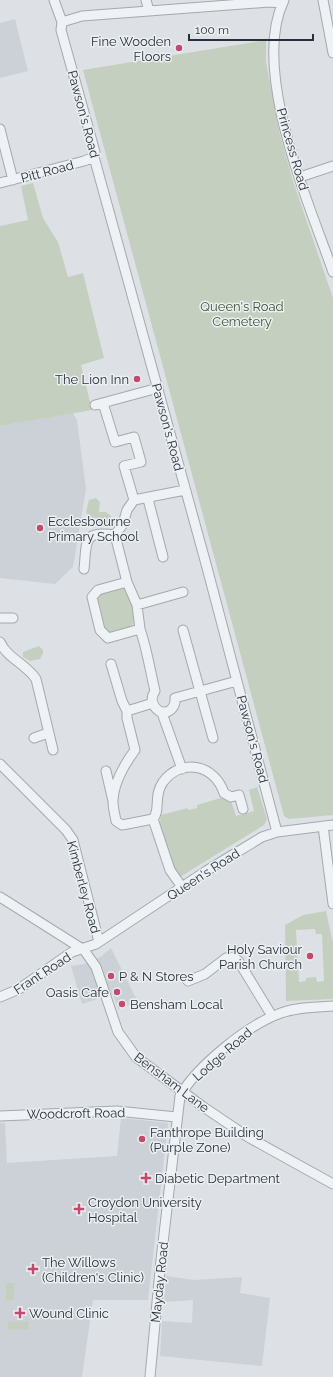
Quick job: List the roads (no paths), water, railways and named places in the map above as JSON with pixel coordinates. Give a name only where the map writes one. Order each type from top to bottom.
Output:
[{"type":"street","name":"Pawson's Road","points":[[54,0],[62,22],[61,30],[95,152],[94,157],[158,388],[277,832]]},
{"type":"street","points":[[146,0],[148,11]]},
{"type":"street","points":[[323,0],[333,53]]},
{"type":"street","points":[[62,22],[82,16],[283,1]]},
{"type":"street","name":"Princess Road","points":[[283,1],[277,20],[274,62],[286,135],[333,272]]},
{"type":"street","points":[[0,129],[13,180]]},
{"type":"street","name":"Pitt Road","points":[[0,183],[94,157]]},
{"type":"street","points":[[300,177],[333,166]]},
{"type":"street","points":[[134,500],[124,466],[141,462],[134,437],[115,442],[99,404],[158,388]]},
{"type":"street","points":[[134,500],[148,499],[185,490]]},
{"type":"street","points":[[148,499],[163,557]]},
{"type":"street","points":[[115,534],[124,524],[127,510],[134,500]]},
{"type":"street","points":[[84,569],[88,540],[91,536],[101,532],[115,534]]},
{"type":"street","points":[[115,534],[127,582],[137,605],[140,629],[146,647],[146,657],[155,691],[152,696],[153,704],[156,709],[162,712],[170,711],[175,704],[175,698],[198,690],[237,680]]},
{"type":"street","points":[[127,582],[98,590],[93,594],[92,599],[100,630],[105,636],[110,638],[140,629]]},
{"type":"street","points":[[137,605],[183,592]]},
{"type":"street","points":[[0,618],[13,618]]},
{"type":"street","points":[[183,630],[212,738]]},
{"type":"street","points":[[0,642],[7,653],[29,670],[36,679],[53,750]]},
{"type":"street","points":[[111,664],[122,701],[128,711],[127,718],[135,750],[126,763],[118,780],[113,802]]},
{"type":"street","points":[[128,711],[153,704]]},
{"type":"street","points":[[162,712],[182,769]]},
{"type":"street","points":[[34,738],[48,734]]},
{"type":"street","name":"Kimberley Road","points":[[0,764],[66,830],[73,840],[99,942]]},
{"type":"street","points":[[182,887],[170,870],[153,819],[156,813],[156,798],[160,788],[167,778],[182,769],[198,768],[212,775],[220,782],[224,793],[231,797],[239,795],[243,809]]},
{"type":"street","points":[[106,771],[116,821],[119,825],[153,819]]},
{"type":"street","name":"Queen's Road","points":[[84,950],[99,942],[182,887],[262,837],[277,832],[333,825]]},
{"type":"street","points":[[323,826],[333,904]]},
{"type":"street","name":"Bensham Lane","points":[[0,897],[84,950],[96,967],[115,1026],[129,1049],[142,1061],[182,1092],[253,1140],[333,1184]]},
{"type":"street","name":"Frant Road","points":[[0,997],[19,989],[72,952],[84,950]]},
{"type":"street","points":[[188,981],[206,974],[226,958],[234,957],[239,962],[272,1016]]},
{"type":"street","name":"Lodge Road","points":[[182,1092],[195,1076],[221,1051],[249,1029],[272,1016],[297,1009],[333,1006]]},
{"type":"street","name":"Mayday Road","points":[[150,1377],[176,1117],[178,1102],[182,1092]]},
{"type":"street","name":"Woodcroft Road","points":[[0,1116],[117,1111],[176,1117]]},
{"type":"place","name":"Fine Wooden Floors","points":[[179,48]]},
{"type":"place","name":"The Lion Inn","points":[[137,379]]},
{"type":"place","name":"Ecclesbourne Primary School","points":[[40,528]]},
{"type":"place","name":"Holy Saviour Parish Church","points":[[310,956]]},
{"type":"place","name":"P & N Stores","points":[[111,976]]},
{"type":"place","name":"Oasis Cafe","points":[[117,992]]},
{"type":"place","name":"Bensham Local","points":[[122,1004]]},
{"type":"place","name":"Fanthrope Building (Purple Zone)","points":[[142,1139]]},
{"type":"place","name":"Diabetic Department","points":[[146,1178]]},
{"type":"place","name":"Croydon University Hospital","points":[[79,1209]]},
{"type":"place","name":"The Willows (Children's Clinic)","points":[[33,1269]]},
{"type":"place","name":"Wound Clinic","points":[[20,1313]]},
{"type":"park label","name":"Queen's Road Cemetery","points":[[242,314]]}]
